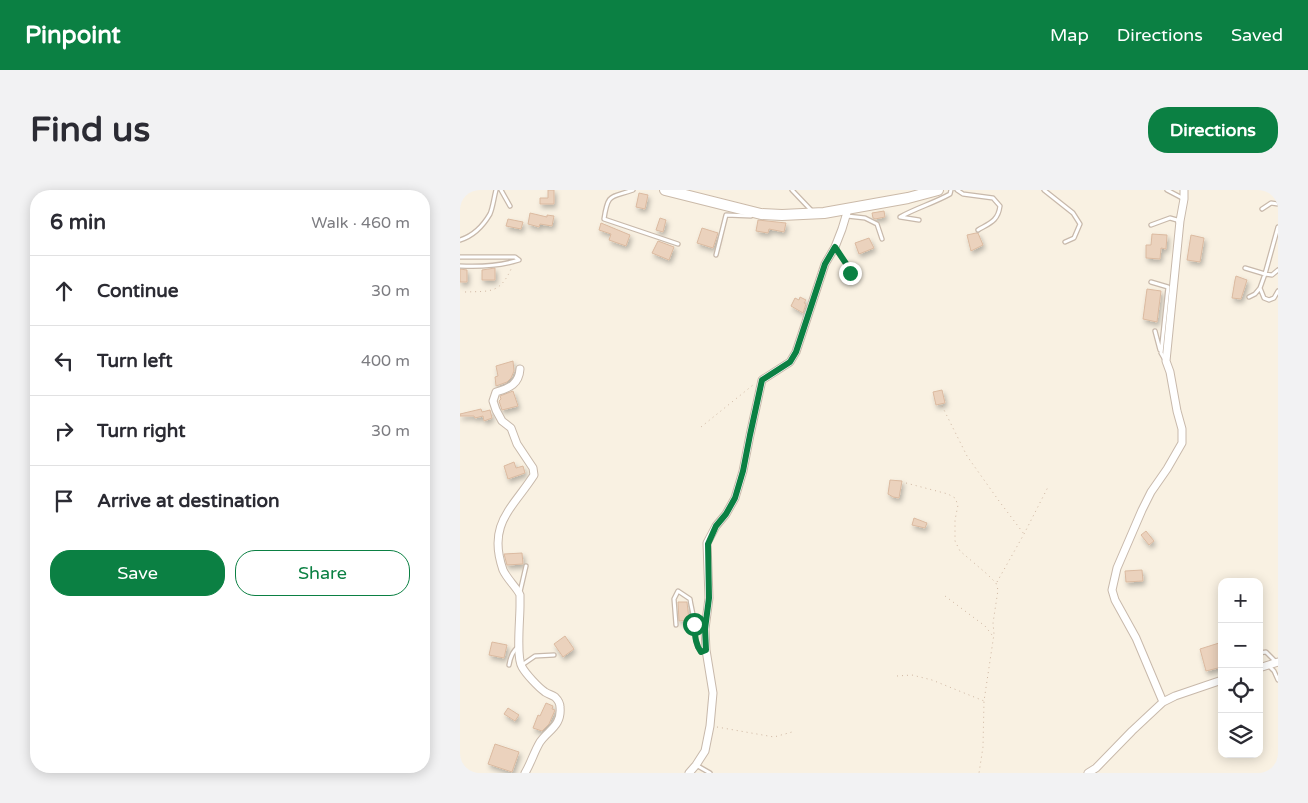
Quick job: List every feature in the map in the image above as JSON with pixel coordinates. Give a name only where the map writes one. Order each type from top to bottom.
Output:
[{"type":"main road","points":[[665,190],[761,214],[782,215],[848,212],[909,194],[938,190]]},
{"type":"street","points":[[1163,702],[1136,638],[1115,600],[1112,590],[1118,568],[1142,510],[1182,443],[1182,429],[1166,361],[1184,190]]},
{"type":"street","points":[[689,773],[705,751],[710,726],[713,693],[706,650],[705,629],[709,598],[708,544],[716,526],[726,514],[735,498],[743,471],[762,380],[790,362],[796,352],[825,264],[835,247],[848,212]]},
{"type":"street","points":[[520,369],[520,377],[513,385],[496,392],[494,401],[496,410],[502,421],[511,428],[517,444],[533,468],[534,475],[513,502],[498,531],[497,538],[502,567],[506,577],[520,594],[519,647],[521,666],[545,692],[556,698],[560,705],[560,717],[555,726],[542,740],[525,773]]},
{"type":"street","points":[[1263,667],[1277,662]]},
{"type":"street","points":[[1088,773],[1096,770],[1132,731],[1163,702],[1218,681]]},
{"type":"lane","points":[[460,240],[467,238],[477,230],[490,213],[496,190]]},
{"type":"lane","points":[[501,190],[510,206]]},
{"type":"lane","points":[[633,190],[617,194],[608,199],[604,219],[678,244]]},
{"type":"lane","points":[[792,190],[814,213]]},
{"type":"lane","points":[[920,220],[900,217],[940,200],[950,194],[951,190]]},
{"type":"lane","points":[[957,190],[962,194],[994,198],[1000,206],[999,214],[978,230]]},
{"type":"lane","points":[[1044,190],[1072,213],[1080,224],[1074,238],[1065,242]]},
{"type":"lane","points":[[1167,190],[1184,199]]},
{"type":"lane","points":[[1262,209],[1271,203],[1278,204]]},
{"type":"lane","points":[[848,212],[877,224],[882,239]]},
{"type":"lane","points":[[716,255],[726,215],[754,216],[761,214]]},
{"type":"lane","points":[[1151,225],[1170,218],[1177,220],[1179,228]]},
{"type":"lane","points":[[1249,297],[1260,288],[1278,227]]},
{"type":"lane","points":[[835,247],[850,273],[847,280]]},
{"type":"lane","points":[[460,257],[515,257],[519,260],[506,264],[460,266]]},
{"type":"lane","points":[[1245,268],[1272,275],[1278,270]]},
{"type":"lane","points":[[1151,282],[1168,287],[1161,352]]},
{"type":"lane","points":[[1260,288],[1264,298],[1269,300],[1274,298],[1278,291]]},
{"type":"lane","points":[[1155,332],[1166,361]]},
{"type":"lane","points":[[520,594],[526,566]]},
{"type":"lane","points":[[676,625],[674,599],[678,591],[690,599],[698,648],[701,652],[706,650]]},
{"type":"lane","points":[[509,665],[511,656],[519,647]]},
{"type":"lane","points":[[1263,652],[1266,652],[1277,662]]},
{"type":"lane","points":[[521,666],[535,656],[554,655]]},
{"type":"lane","points":[[1268,665],[1274,671],[1278,680]]},
{"type":"lane","points":[[696,765],[710,773]]},
{"type":"path","points":[[465,292],[491,291],[499,287],[506,280],[514,262]]},
{"type":"path","points":[[701,426],[755,383],[762,380]]},
{"type":"path","points":[[942,406],[967,456],[998,501],[1024,534]]},
{"type":"path","points":[[906,483],[948,494],[955,498],[958,505],[955,520],[955,541],[960,551],[996,583],[998,590],[994,608],[993,636],[984,701],[983,746],[979,773]]},
{"type":"path","points":[[996,583],[1048,487]]},
{"type":"path","points":[[945,596],[985,626],[993,636]]},
{"type":"path","points":[[896,676],[912,675],[932,680],[984,701]]},
{"type":"path","points":[[710,726],[774,737],[792,732]]},
{"type":"building","points":[[548,190],[554,190],[554,204],[540,204],[540,198],[548,198]]},
{"type":"building","points":[[639,193],[648,195],[645,209],[636,207]]},
{"type":"building","points":[[884,211],[885,217],[873,218],[872,213]]},
{"type":"building","points":[[530,213],[547,217],[547,215],[554,216],[552,226],[540,224],[539,227],[528,224]]},
{"type":"building","points":[[660,218],[666,220],[663,232],[656,230]]},
{"type":"building","points":[[508,219],[523,222],[521,229],[506,226]]},
{"type":"building","points":[[758,220],[786,223],[784,232],[769,229],[768,233],[756,231]]},
{"type":"building","points":[[601,223],[630,235],[626,246],[609,240],[611,234],[599,230]]},
{"type":"building","points":[[702,228],[718,233],[713,248],[697,243]]},
{"type":"building","points":[[978,233],[983,245],[971,251],[967,235]]},
{"type":"building","points":[[1152,234],[1167,235],[1166,249],[1161,248],[1160,259],[1146,258],[1146,245],[1151,245]]},
{"type":"building","points":[[1191,235],[1204,238],[1200,262],[1187,260]]},
{"type":"building","points":[[869,238],[874,248],[859,254],[855,243]]},
{"type":"building","points":[[658,241],[674,247],[669,260],[652,253]]},
{"type":"building","points":[[495,268],[495,280],[482,280],[482,270]]},
{"type":"building","points":[[460,269],[467,270],[467,282],[460,282]]},
{"type":"building","points":[[1236,276],[1247,280],[1241,299],[1232,298]]},
{"type":"building","points":[[1147,289],[1161,291],[1157,322],[1143,319]]},
{"type":"building","points":[[800,297],[806,300],[803,313],[791,306],[795,298],[799,300]]},
{"type":"building","points":[[513,361],[514,371],[511,378],[507,382],[496,386],[495,377],[498,376],[496,366]]},
{"type":"building","points":[[942,390],[945,403],[936,405],[933,392]]},
{"type":"building","points":[[513,391],[518,406],[502,410],[499,401],[501,399],[500,396]]},
{"type":"building","points":[[481,409],[482,412],[490,410],[492,418],[484,421],[483,416],[475,418],[474,416],[460,416],[460,414]]},
{"type":"building","points":[[514,462],[516,468],[523,466],[525,473],[508,479],[504,466]]},
{"type":"building","points":[[890,480],[902,481],[899,498],[888,494]]},
{"type":"building","points":[[914,518],[927,523],[925,528],[912,525]]},
{"type":"building","points":[[1146,531],[1154,541],[1149,545],[1141,535]]},
{"type":"building","points":[[522,553],[523,564],[507,565],[504,554]]},
{"type":"building","points":[[1142,570],[1143,581],[1126,582],[1125,571]]},
{"type":"building","points":[[678,602],[687,602],[689,620],[679,621]]},
{"type":"building","points":[[565,636],[574,649],[563,657],[554,644]]},
{"type":"building","points":[[492,642],[507,645],[504,658],[489,655]]},
{"type":"building","points":[[1218,643],[1218,668],[1206,671],[1200,649]]},
{"type":"building","points":[[546,703],[553,706],[552,709],[555,710],[549,724],[542,731],[533,728],[538,715],[540,716]]},
{"type":"building","points":[[508,708],[519,715],[515,721],[504,714]]},
{"type":"building","points":[[495,744],[519,752],[512,772],[488,764]]},
{"type":"route","points":[[694,624],[695,636],[701,652],[706,650],[705,629],[709,598],[707,574],[708,544],[716,526],[726,514],[735,498],[743,471],[762,380],[790,362],[796,352],[825,264],[835,247],[850,273]]}]
